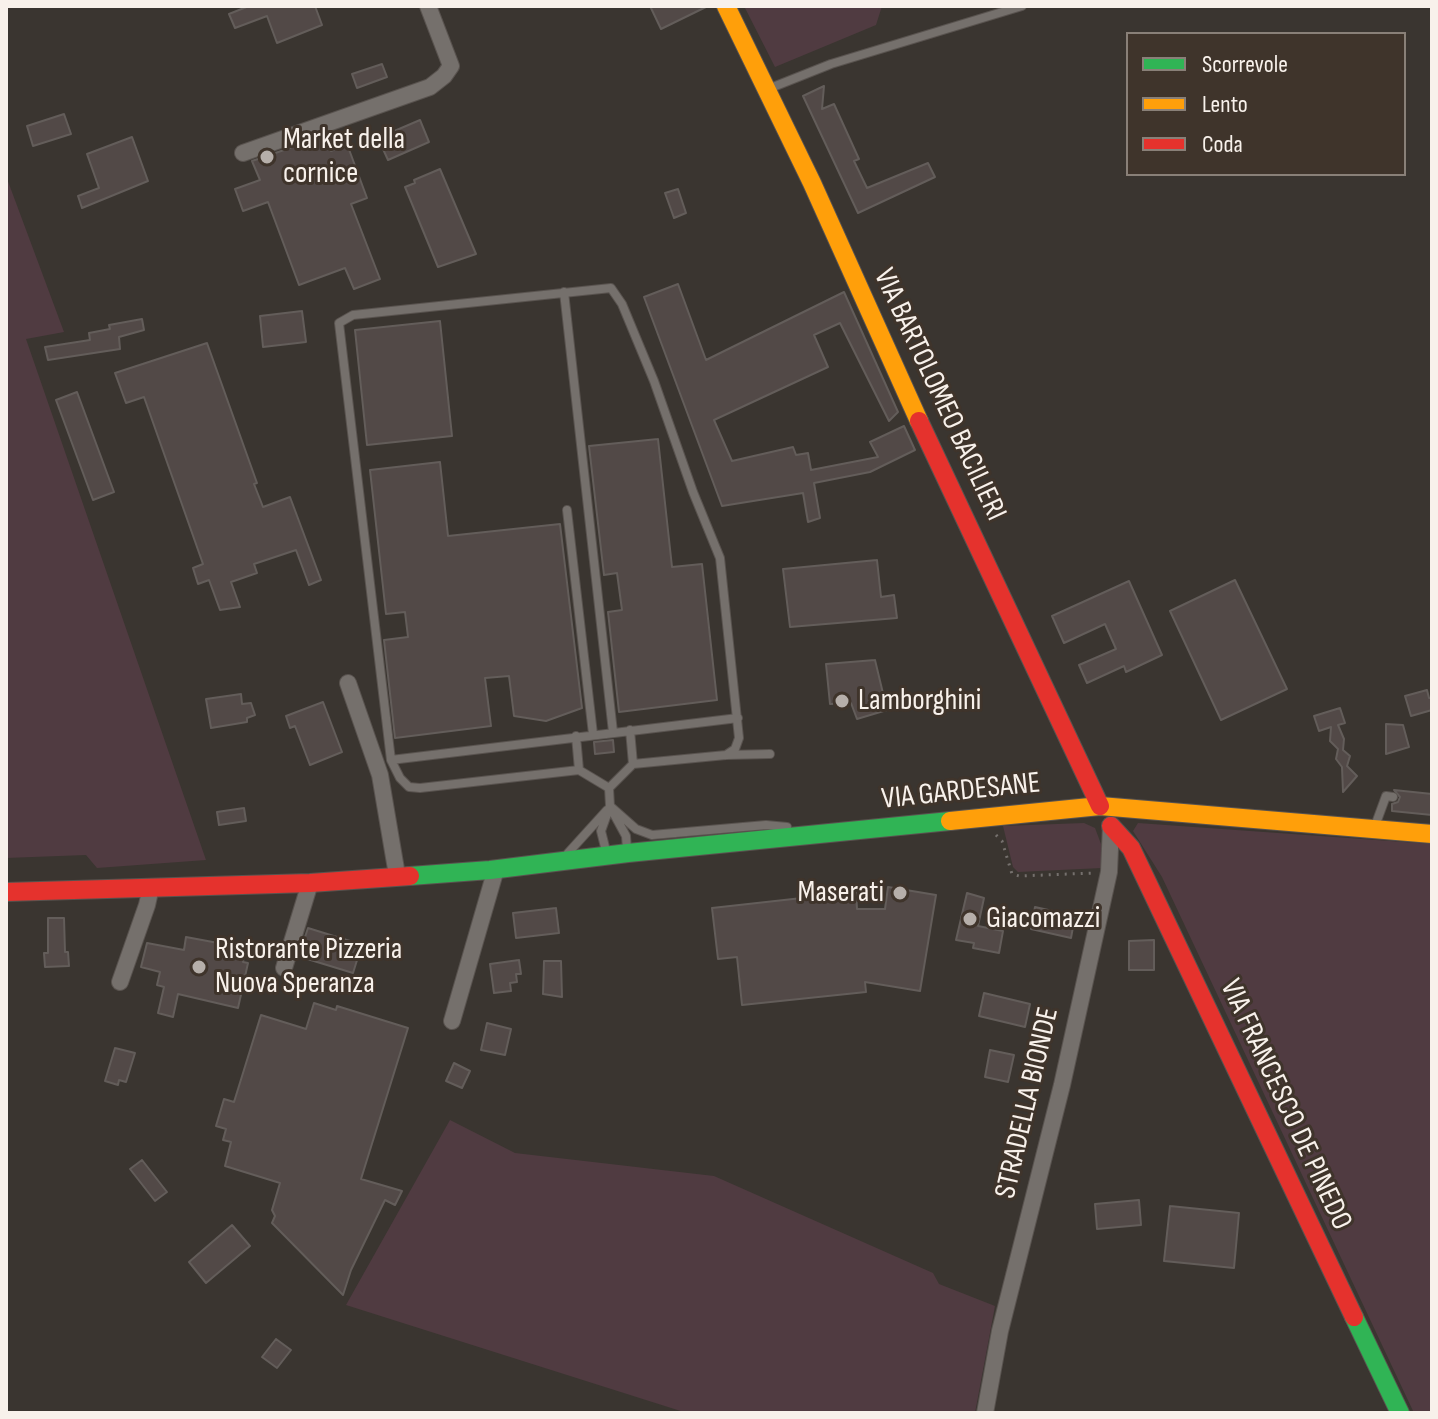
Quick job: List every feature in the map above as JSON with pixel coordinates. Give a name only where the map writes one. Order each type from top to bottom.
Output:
[{"type":"street","points":[[243,153],[430,87],[451,66],[428,6]]},
{"type":"street","name":"VIA BARTOLOMEO BACILIERI","points":[[726,6],[819,197],[921,426],[1100,806]]},
{"type":"street","points":[[348,683],[380,775],[397,875]]},
{"type":"street","points":[[1100,806],[1111,826]]},
{"type":"street","name":"VIA GARDESANE","points":[[6,892],[310,883],[496,869],[1100,806],[1432,834]]},
{"type":"street","name":"STRADELLA BIONDE","points":[[985,1413],[1000,1331],[1062,1085],[1109,872],[1111,826]]},
{"type":"street","name":"VIA FRANCESCO DE PINEDO","points":[[1111,826],[1131,848],[1400,1413]]},
{"type":"street","points":[[452,1021],[496,869]]},
{"type":"street","points":[[284,968],[310,883]]},
{"type":"street","points":[[120,982],[151,887]]},
{"type":"lane","points":[[767,90],[831,64],[1022,6]]},
{"type":"lane","points":[[609,788],[579,770],[420,788],[409,787],[400,778],[391,760],[339,323],[353,315],[611,288],[622,304],[654,381],[720,558],[739,738],[735,749],[726,755]]},
{"type":"lane","points":[[564,292],[613,732]]},
{"type":"lane","points":[[567,510],[593,734]]},
{"type":"lane","points":[[391,760],[738,718]]},
{"type":"lane","points":[[630,730],[633,764]]},
{"type":"lane","points":[[576,736],[579,770]]},
{"type":"lane","points":[[607,856],[601,831],[610,806],[609,788],[633,764],[770,754]]},
{"type":"lane","points":[[1373,829],[1386,796],[1393,797]]},
{"type":"lane","points":[[610,806],[636,829],[652,835],[766,825],[833,833]]},
{"type":"lane","points":[[610,806],[626,836],[628,853]]},
{"type":"lane","points":[[561,861],[610,806]]},
{"type":"path","points":[[991,833],[1002,841],[1012,874],[1109,872]]},
{"type":"shaded area","points":[[744,6],[882,6],[876,25],[775,67]]},
{"type":"shaded area","points":[[6,176],[64,332],[26,339],[206,860],[97,868],[86,855],[6,858]]},
{"type":"shaded area","points":[[1084,823],[1095,828],[1101,844],[1102,868],[1018,872],[1013,867],[1003,826]]},
{"type":"shaded area","points":[[1138,823],[1432,844],[1432,1413],[1414,1413],[1162,877],[1133,831]]},
{"type":"shaded area","points":[[450,1120],[515,1153],[714,1176],[933,1273],[939,1284],[995,1306],[975,1413],[687,1413],[346,1305]]},
{"type":"building","points":[[249,6],[315,6],[322,25],[277,43],[267,16],[235,28],[229,14]]},
{"type":"building","points":[[650,6],[708,6],[661,29]]},
{"type":"building","points":[[382,64],[387,77],[357,88],[352,74]]},
{"type":"building","points":[[824,86],[822,109],[834,104],[859,159],[854,161],[867,188],[928,163],[935,177],[858,213],[803,96]]},
{"type":"building","points":[[64,114],[71,134],[33,146],[27,126]]},
{"type":"building","points":[[420,120],[429,142],[388,160],[378,138]]},
{"type":"building","points":[[325,136],[331,151],[347,144],[367,198],[351,204],[380,279],[354,289],[345,268],[299,285],[268,202],[243,211],[235,189],[260,180],[252,161]]},
{"type":"building","points":[[132,137],[148,181],[82,208],[78,196],[99,188],[87,154]]},
{"type":"building","points":[[440,169],[476,254],[438,267],[405,187]]},
{"type":"building","points":[[678,189],[686,213],[674,218],[665,193]]},
{"type":"building","points":[[678,284],[706,360],[844,292],[898,412],[889,421],[840,323],[814,335],[828,367],[714,420],[732,461],[793,447],[796,455],[808,453],[811,470],[878,457],[870,442],[904,426],[915,450],[870,472],[814,483],[820,518],[808,522],[803,493],[722,506],[644,297]]},
{"type":"building","points":[[302,311],[306,342],[263,347],[260,316]]},
{"type":"building","points":[[142,319],[144,330],[119,337],[120,349],[48,360],[45,347],[90,340],[89,333],[110,329],[109,325]]},
{"type":"building","points":[[440,321],[452,436],[367,445],[355,330]]},
{"type":"building","points":[[207,343],[263,507],[290,497],[321,580],[309,585],[296,550],[254,564],[257,573],[231,582],[240,607],[220,610],[209,580],[198,584],[193,568],[203,564],[144,397],[126,403],[115,373]]},
{"type":"building","points":[[77,392],[114,492],[93,500],[56,400]]},
{"type":"building","points":[[658,439],[672,567],[702,564],[717,700],[619,712],[608,612],[622,610],[617,573],[604,575],[589,446]]},
{"type":"building","points":[[440,462],[448,536],[560,524],[582,708],[546,721],[514,716],[509,676],[485,678],[491,726],[395,738],[384,640],[408,637],[405,612],[386,614],[370,470]]},
{"type":"building","points":[[877,560],[881,597],[894,595],[897,618],[790,627],[783,569]]},
{"type":"building","points":[[1235,580],[1287,689],[1221,720],[1170,611]]},
{"type":"building","points":[[1129,581],[1162,655],[1126,672],[1124,666],[1087,683],[1079,665],[1116,649],[1105,624],[1064,643],[1052,616]]},
{"type":"building","points":[[875,660],[887,710],[857,719],[851,703],[830,704],[826,664]]},
{"type":"building","points":[[1427,690],[1429,698],[1432,698],[1432,710],[1411,716],[1405,696]]},
{"type":"building","points":[[241,694],[242,704],[251,703],[255,715],[247,718],[247,722],[211,728],[206,699]]},
{"type":"building","points":[[323,702],[342,752],[310,765],[295,726],[290,728],[286,716]]},
{"type":"building","points":[[1340,708],[1345,723],[1338,725],[1344,739],[1343,750],[1350,756],[1347,766],[1357,776],[1343,792],[1342,767],[1336,759],[1338,749],[1330,741],[1331,727],[1319,731],[1314,716]]},
{"type":"building","points":[[1386,724],[1403,725],[1409,747],[1386,754]]},
{"type":"building","points":[[613,740],[614,752],[595,754],[594,742]]},
{"type":"building","points":[[1394,790],[1432,794],[1432,815],[1392,811],[1392,804],[1398,802],[1400,797]]},
{"type":"building","points":[[244,808],[246,821],[219,825],[217,812]]},
{"type":"building","points":[[888,887],[936,895],[920,991],[865,982],[866,992],[742,1005],[737,957],[718,959],[712,908],[856,892],[857,909],[885,909]]},
{"type":"building","points":[[967,893],[984,898],[978,926],[1003,931],[999,953],[973,948],[974,943],[956,940]]},
{"type":"building","points":[[1035,907],[1075,916],[1071,938],[1031,929]]},
{"type":"building","points":[[556,908],[559,933],[516,938],[513,913]]},
{"type":"building","points":[[48,918],[64,918],[65,952],[68,952],[69,966],[45,967]]},
{"type":"building","points":[[308,928],[366,946],[362,958],[358,957],[353,973],[304,958],[309,942],[304,940]]},
{"type":"building","points":[[186,937],[245,948],[243,962],[248,963],[238,1008],[178,994],[173,1017],[158,1013],[164,987],[157,985],[160,972],[141,967],[147,943],[184,950]]},
{"type":"building","points":[[1154,940],[1154,970],[1129,970],[1129,941]]},
{"type":"building","points":[[519,960],[521,974],[516,974],[517,982],[510,983],[511,991],[494,993],[490,964]]},
{"type":"building","points":[[544,961],[561,961],[562,997],[543,994]]},
{"type":"building","points":[[984,993],[1030,1004],[1025,1027],[979,1016]]},
{"type":"building","points":[[314,1003],[336,1010],[337,1006],[408,1028],[361,1179],[402,1191],[395,1205],[385,1200],[351,1270],[343,1295],[272,1223],[275,1216],[272,1210],[280,1183],[225,1166],[231,1142],[223,1140],[226,1129],[216,1126],[224,1099],[234,1102],[261,1015],[306,1029]]},
{"type":"building","points":[[487,1023],[511,1029],[505,1055],[481,1050]]},
{"type":"building","points":[[115,1048],[135,1053],[126,1082],[119,1080],[118,1085],[105,1081]]},
{"type":"building","points":[[990,1050],[1014,1055],[1008,1082],[985,1077]]},
{"type":"building","points":[[454,1063],[470,1071],[462,1088],[446,1081]]},
{"type":"building","points":[[142,1160],[167,1192],[155,1201],[130,1169]]},
{"type":"building","points":[[1139,1200],[1141,1225],[1097,1229],[1095,1204]]},
{"type":"building","points":[[1170,1206],[1239,1213],[1234,1268],[1164,1261]]},
{"type":"building","points":[[232,1225],[250,1246],[206,1283],[189,1262]]},
{"type":"building","points":[[276,1339],[291,1350],[277,1368],[262,1357]]},
{"type":"traffic: fast","points":[[410,876],[950,821]]},
{"type":"traffic: fast","points":[[1354,1317],[1400,1413]]},
{"type":"traffic: slow","points":[[726,6],[812,183],[919,421]]},
{"type":"traffic: slow","points":[[950,821],[1100,806],[1432,834]]},
{"type":"traffic: jam","points":[[919,421],[1100,806]]},
{"type":"traffic: jam","points":[[1111,826],[1131,848],[1354,1317]]},
{"type":"traffic: jam","points":[[6,892],[310,883],[410,876]]},
{"type":"place","name":"Market della cornice","points":[[267,157]]},
{"type":"place","name":"Lamborghini","points":[[842,701]]},
{"type":"place","name":"Maserati","points":[[900,893]]},
{"type":"place","name":"Giacomazzi","points":[[970,919]]},
{"type":"place","name":"Ristorante Pizzeria Nuova Speranza","points":[[199,967]]}]
